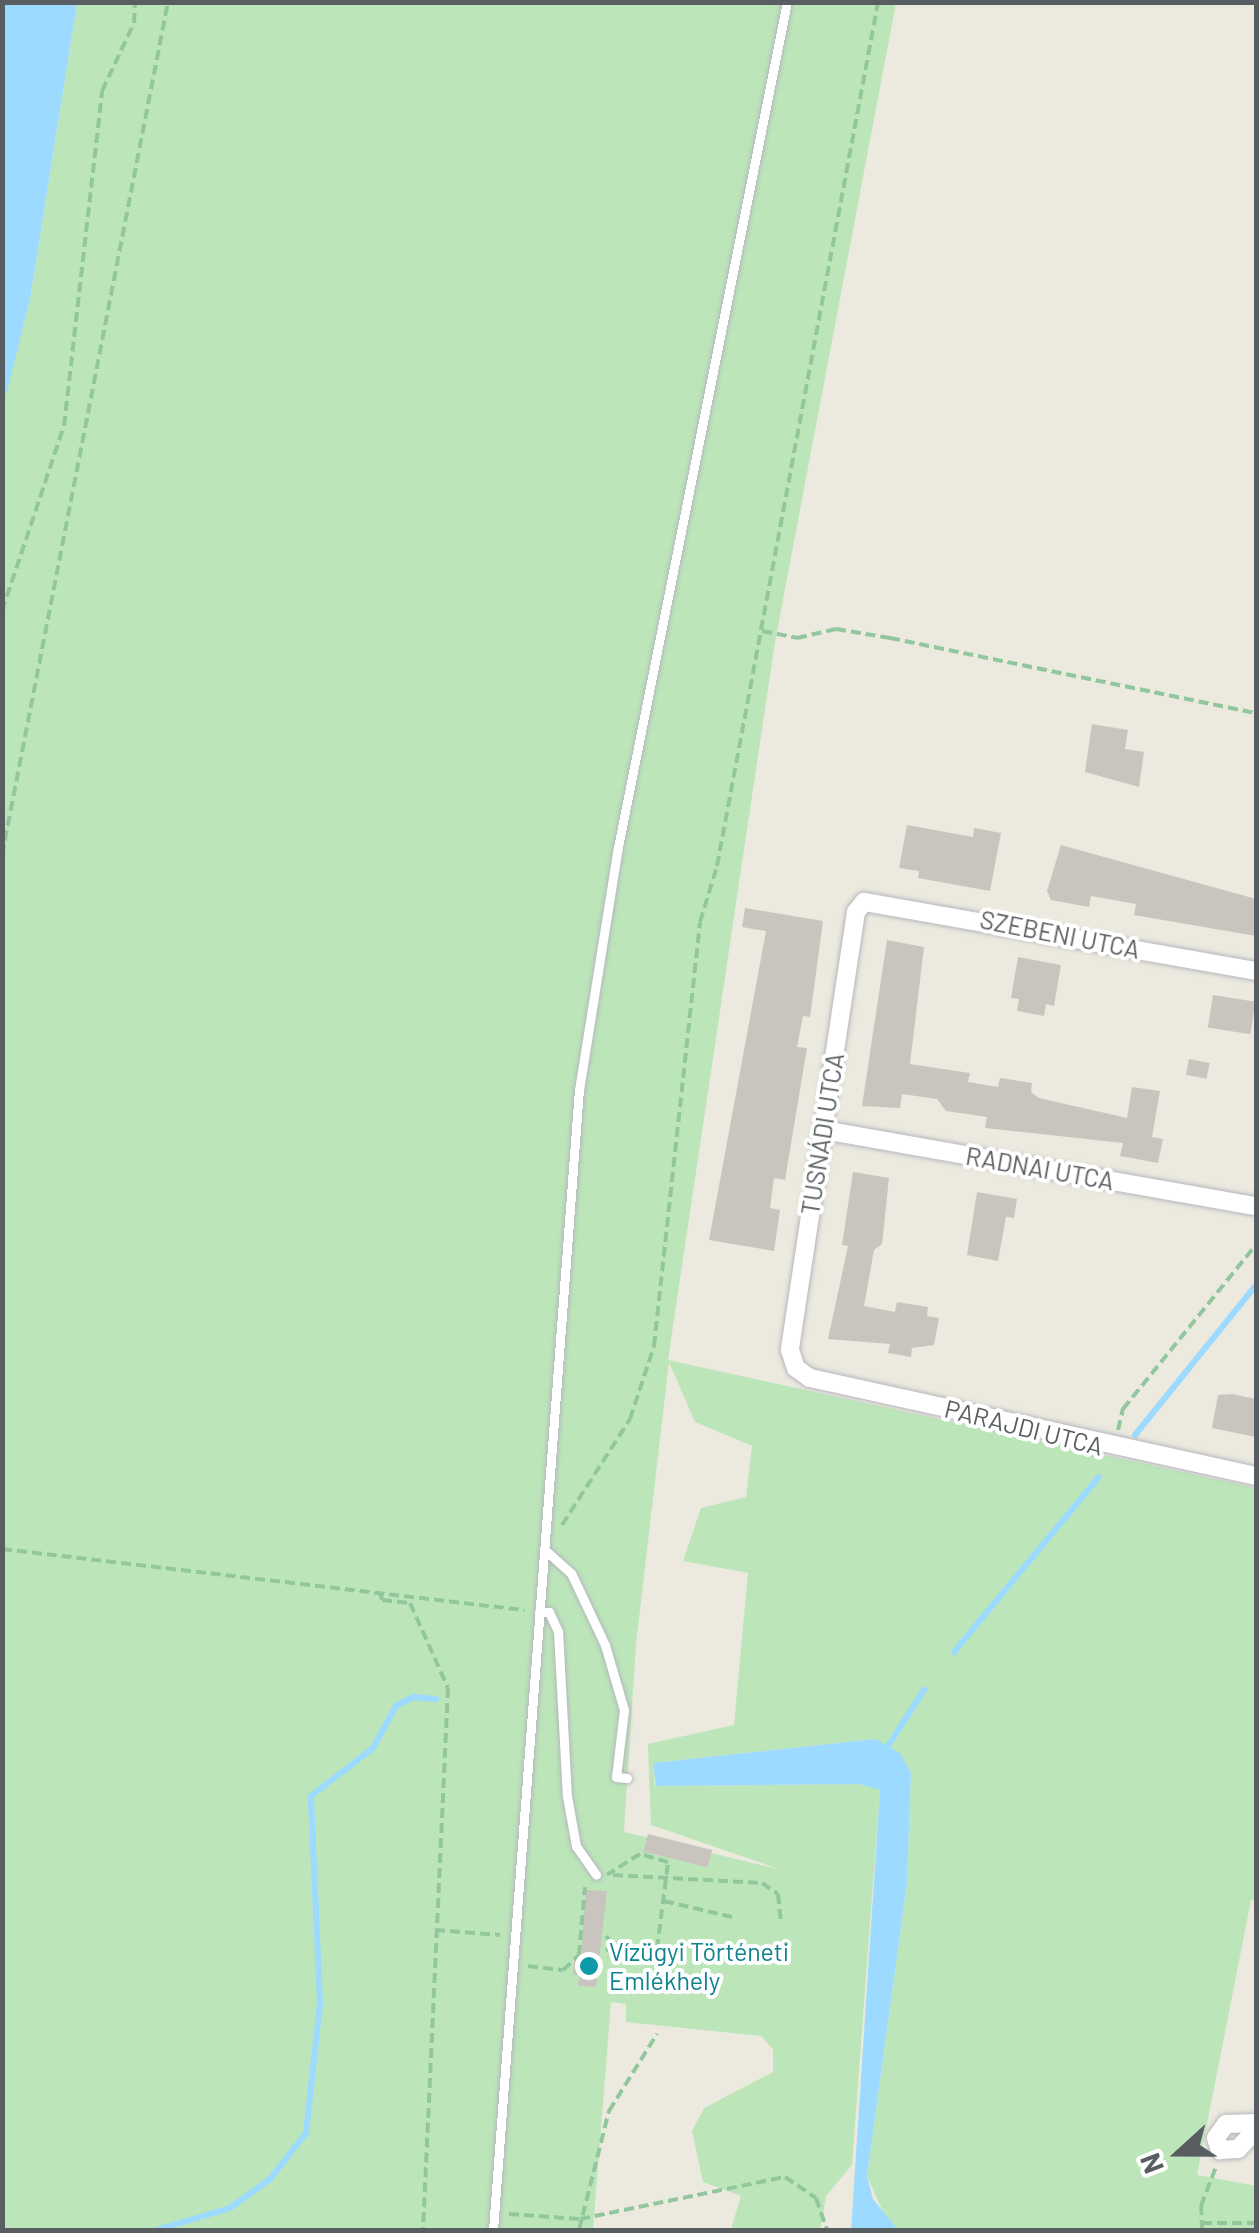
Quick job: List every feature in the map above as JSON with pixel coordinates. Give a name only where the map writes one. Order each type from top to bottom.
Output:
[{"type":"street","name":"SZEBENI UTCA","points":[[864,902],[1256,971]]},
{"type":"street","name":"TUSNÁDI UTCA","points":[[796,1368],[790,1350],[856,912],[864,902]]},
{"type":"street","name":"RADNAI UTCA","points":[[823,1130],[1256,1206]]},
{"type":"street","name":"PARAJDI UTCA","points":[[796,1368],[810,1378],[1112,1448],[1256,1476]]},
{"type":"street","points":[[1256,2127],[1227,2154],[1216,2138],[1220,2129],[1256,2127]]},
{"type":"lane","points":[[493,2230],[579,1090],[598,952],[787,2]]},
{"type":"lane","points":[[544,1549],[570,1573],[604,1645],[624,1710],[616,1778],[627,1778]]},
{"type":"lane","points":[[539,1612],[549,1612],[558,1631],[567,1796],[576,1846],[594,1873]]},
{"type":"path","points":[[2,611],[64,426],[102,90],[134,23],[135,2]]},
{"type":"path","points":[[2,855],[168,2]]},
{"type":"path","points":[[544,1549],[630,1418],[654,1346],[700,922],[760,631],[878,2]]},
{"type":"path","points":[[760,631],[797,638],[836,629],[1256,713]]},
{"type":"path","points":[[1112,1448],[1124,1410],[1256,1245]]},
{"type":"path","points":[[2,1549],[539,1612]]},
{"type":"path","points":[[380,1592],[382,1600],[410,1603],[448,1688],[423,2230]]},
{"type":"path","points":[[614,1875],[640,1854],[668,1862],[656,1957]]},
{"type":"path","points":[[513,1965],[563,1970],[579,1955],[586,1880],[594,1873],[665,1882],[762,1883],[778,1894],[781,1921]]},
{"type":"path","points":[[664,1901],[732,1917]]},
{"type":"path","points":[[434,1930],[515,1937]]},
{"type":"path","points":[[606,1936],[613,1945]]},
{"type":"path","points":[[606,1951],[613,1945],[656,1949]]},
{"type":"path","points":[[579,2230],[609,2111],[657,2034]]},
{"type":"path","points":[[1202,2230],[1214,2170],[1227,2154]]},
{"type":"path","points":[[494,2214],[580,2219],[785,2177],[816,2198],[827,2230]]},
{"type":"path","points":[[1202,2223],[1256,2223]]},
{"type":"green space","points":[[77,3],[896,3],[775,642],[668,1360],[1256,1488],[1256,1899],[1251,1900],[1197,2175],[1256,2186],[1256,2230],[898,2230],[887,2221],[867,2176],[907,1883],[911,1773],[875,1739],[653,1763],[655,1786],[859,1784],[880,1789],[852,2165],[826,2196],[820,2230],[723,2230],[731,2229],[741,2196],[703,2182],[692,2131],[704,2108],[773,2072],[773,2049],[761,2036],[626,2022],[626,2004],[611,2002],[593,2230],[3,2230],[2,407],[30,299]],"holes":[[[669,1362],[695,1422],[752,1446],[746,1497],[701,1508],[683,1561],[748,1573],[734,1725],[648,1744],[651,1825],[782,1870],[624,1832],[636,1644]]]},
{"type":"water","points":[[3,2],[77,3],[30,299],[3,407]]},
{"type":"water","points":[[875,1739],[900,1753],[911,1773],[907,1883],[867,2176],[873,2199],[898,2230],[851,2230],[880,1790],[859,1784],[656,1786],[653,1763]]},
{"type":"building","points":[[1092,724],[1128,730],[1125,749],[1144,752],[1139,787],[1085,772]]},
{"type":"building","points":[[907,825],[973,837],[974,828],[1001,833],[990,891],[918,878],[919,871],[899,868]]},
{"type":"building","points":[[1061,845],[1256,899],[1256,936],[1134,915],[1136,904],[1091,896],[1089,907],[1051,900],[1047,891]]},
{"type":"building","points":[[745,908],[823,921],[810,1017],[803,1016],[797,1047],[807,1048],[785,1180],[774,1178],[770,1208],[780,1210],[774,1251],[709,1240],[766,931],[742,927]]},
{"type":"building","points":[[887,940],[924,947],[910,1064],[970,1073],[968,1082],[998,1087],[1000,1078],[1032,1083],[1031,1092],[1039,1098],[1127,1118],[1132,1087],[1160,1091],[1152,1137],[1163,1139],[1158,1163],[1120,1156],[1123,1143],[985,1128],[987,1117],[946,1111],[937,1099],[902,1094],[900,1108],[862,1106]]},
{"type":"building","points":[[1018,957],[1061,965],[1054,1006],[1046,1004],[1044,1016],[1017,1011],[1019,999],[1011,998]]},
{"type":"building","points":[[1213,995],[1255,1002],[1250,1034],[1208,1028]]},
{"type":"building","points":[[1189,1059],[1210,1063],[1207,1079],[1186,1075]]},
{"type":"building","points":[[853,1172],[889,1178],[882,1244],[874,1250],[864,1306],[895,1312],[897,1302],[928,1307],[927,1316],[939,1318],[934,1345],[912,1348],[911,1357],[888,1353],[890,1344],[828,1339],[848,1246],[842,1245]]},
{"type":"building","points":[[977,1192],[1017,1199],[1014,1218],[1006,1217],[998,1261],[967,1255]]},
{"type":"building","points":[[1218,1395],[1256,1399],[1256,1437],[1212,1428]]},
{"type":"building","points":[[648,1834],[712,1850],[708,1867],[644,1851]]},
{"type":"building","points":[[586,1890],[607,1891],[596,1987],[578,1986],[579,1975],[573,1975],[574,1960],[581,1960]]},
{"type":"waterway","points":[[1135,1435],[1256,1285]]},
{"type":"waterway","points":[[954,1652],[1099,1477]]},
{"type":"waterway","points":[[888,1746],[924,1690]]},
{"type":"waterway","points":[[156,2230],[230,2208],[270,2179],[306,2133],[320,2004],[311,1796],[373,1748],[396,1706],[413,1697],[436,1699]]},
{"type":"place","name":"Vízügyi Történeti Emlékhely","points":[[589,1966]]}]
